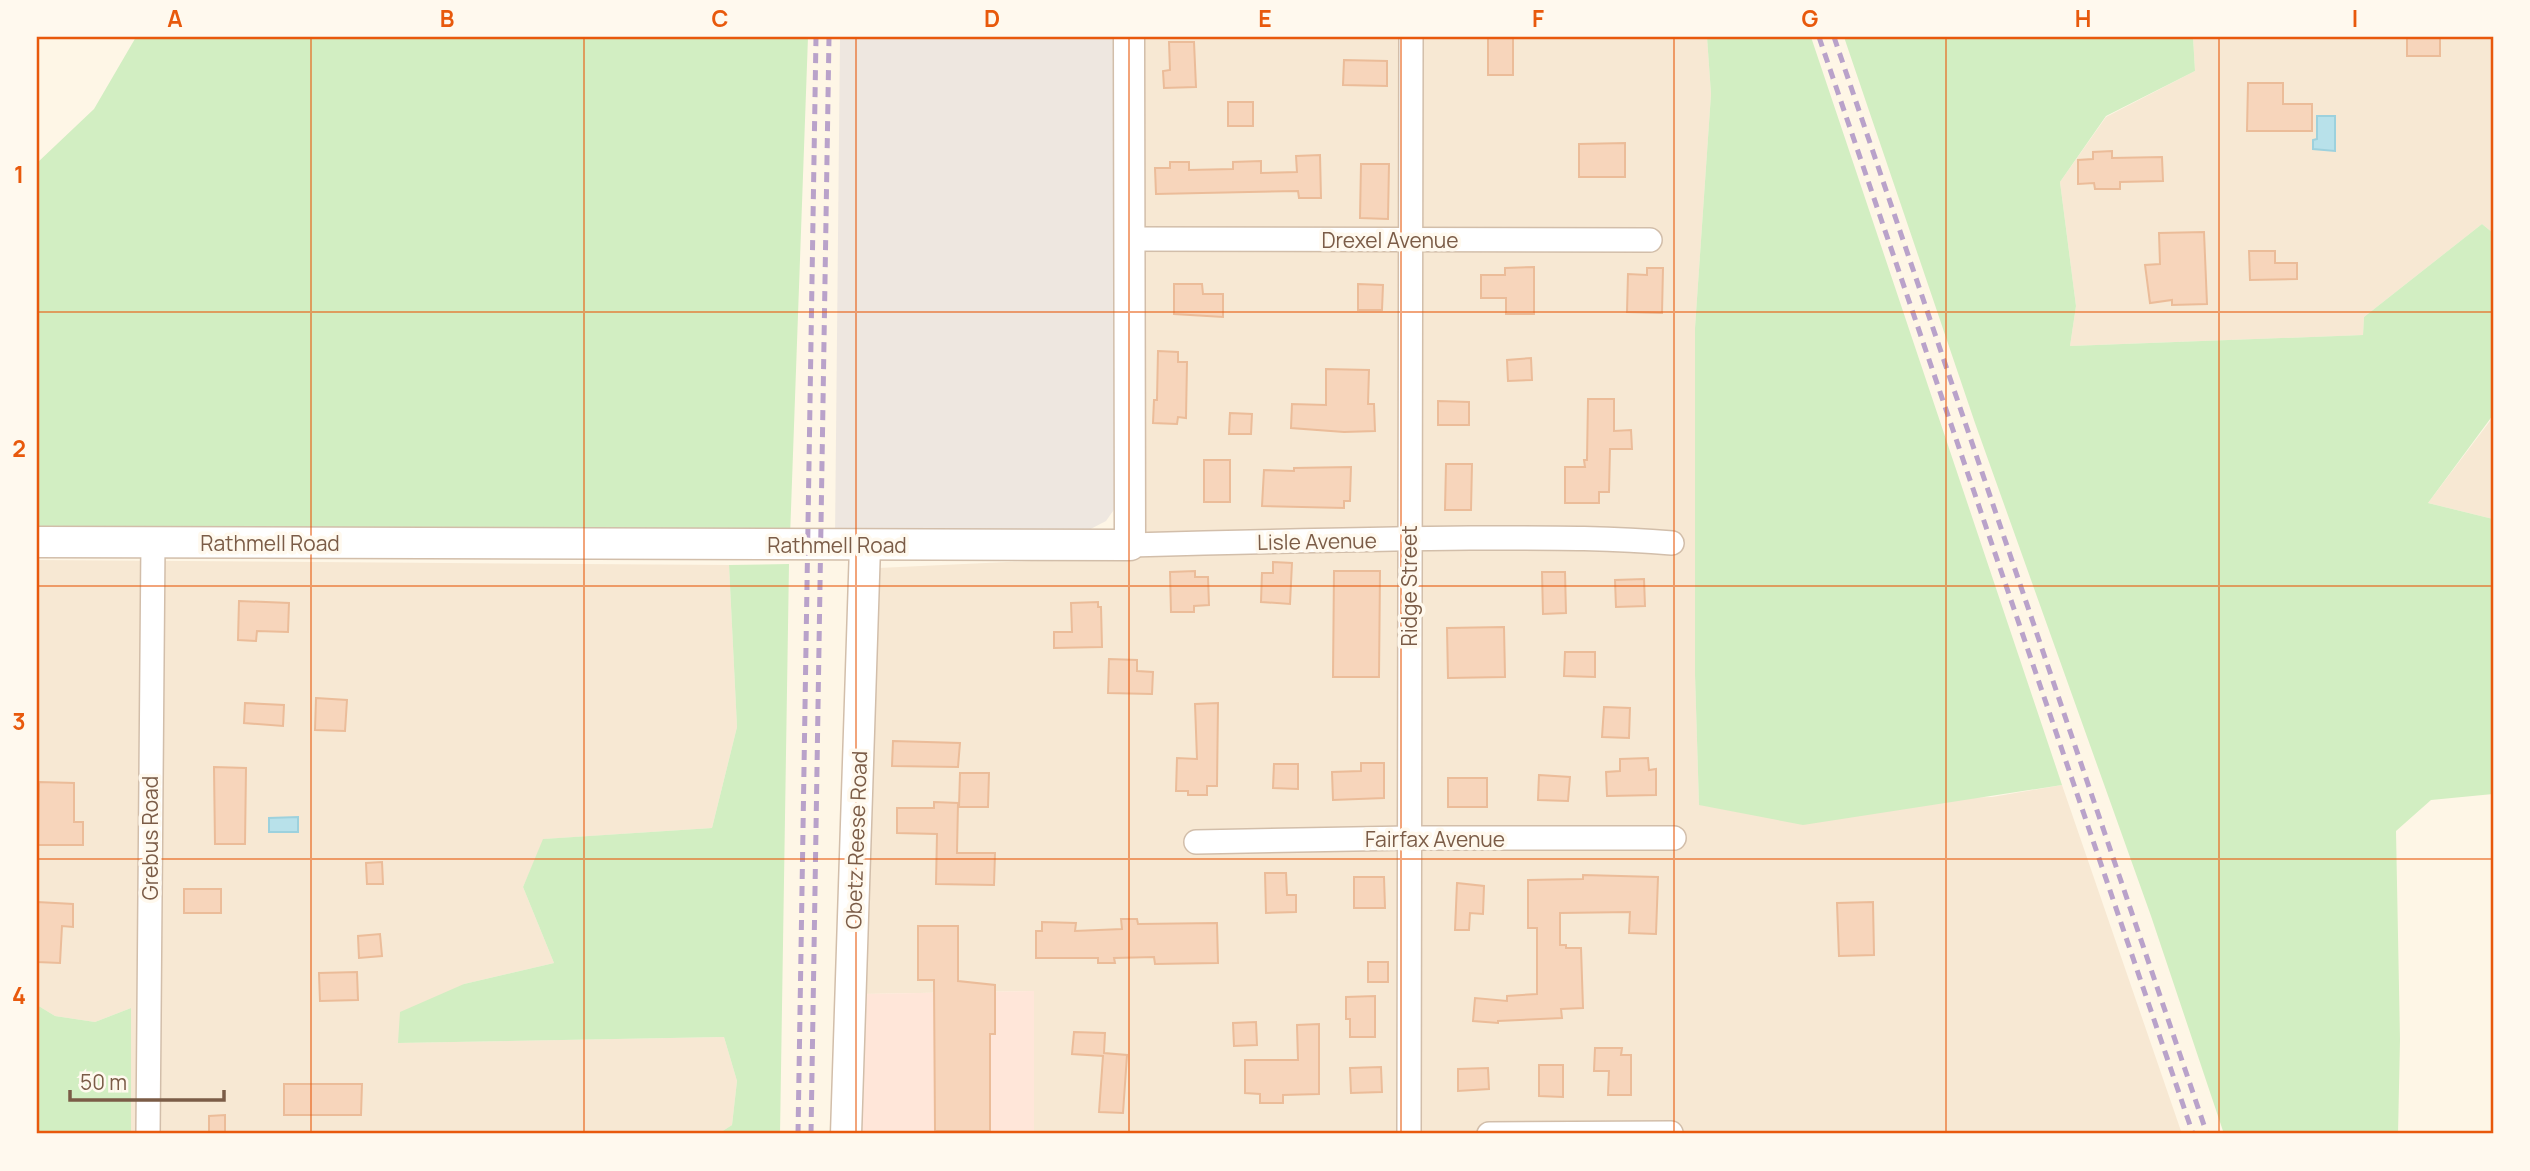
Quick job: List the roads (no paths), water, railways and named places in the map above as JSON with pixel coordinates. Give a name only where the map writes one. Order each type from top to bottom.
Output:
[{"type":"street","points":[[1129,37],[1130,545]]},
{"type":"street","name":"Ridge Street","points":[[1409,1134],[1411,37]]},
{"type":"street","name":"Drexel Avenue","points":[[1129,239],[1650,240]]},
{"type":"street","name":"Lisle Avenue","points":[[1130,545],[1409,538],[1618,538],[1672,543]]},
{"type":"street","name":"Rathmell Road","points":[[37,542],[1130,545]]},
{"type":"street","name":"Grebus Road","points":[[148,1134],[153,542]]},
{"type":"street","name":"Obetz Reese Road","points":[[846,1134],[865,546]]},
{"type":"street","name":"Fairfax Avenue","points":[[1196,842],[1409,838],[1674,838]]},
{"type":"street","points":[[1489,1134],[1671,1133]]},
{"type":"water","points":[[2317,116],[2335,116],[2335,151],[2313,149],[2313,140],[2317,139]]},
{"type":"water","points":[[298,817],[298,832],[269,832],[269,818]]},
{"type":"railway","points":[[798,1134],[816,37]]},
{"type":"railway","points":[[811,1134],[829,37]]},
{"type":"railway","points":[[1819,37],[2193,1134]]},
{"type":"railway","points":[[1834,37],[2207,1134]]}]
